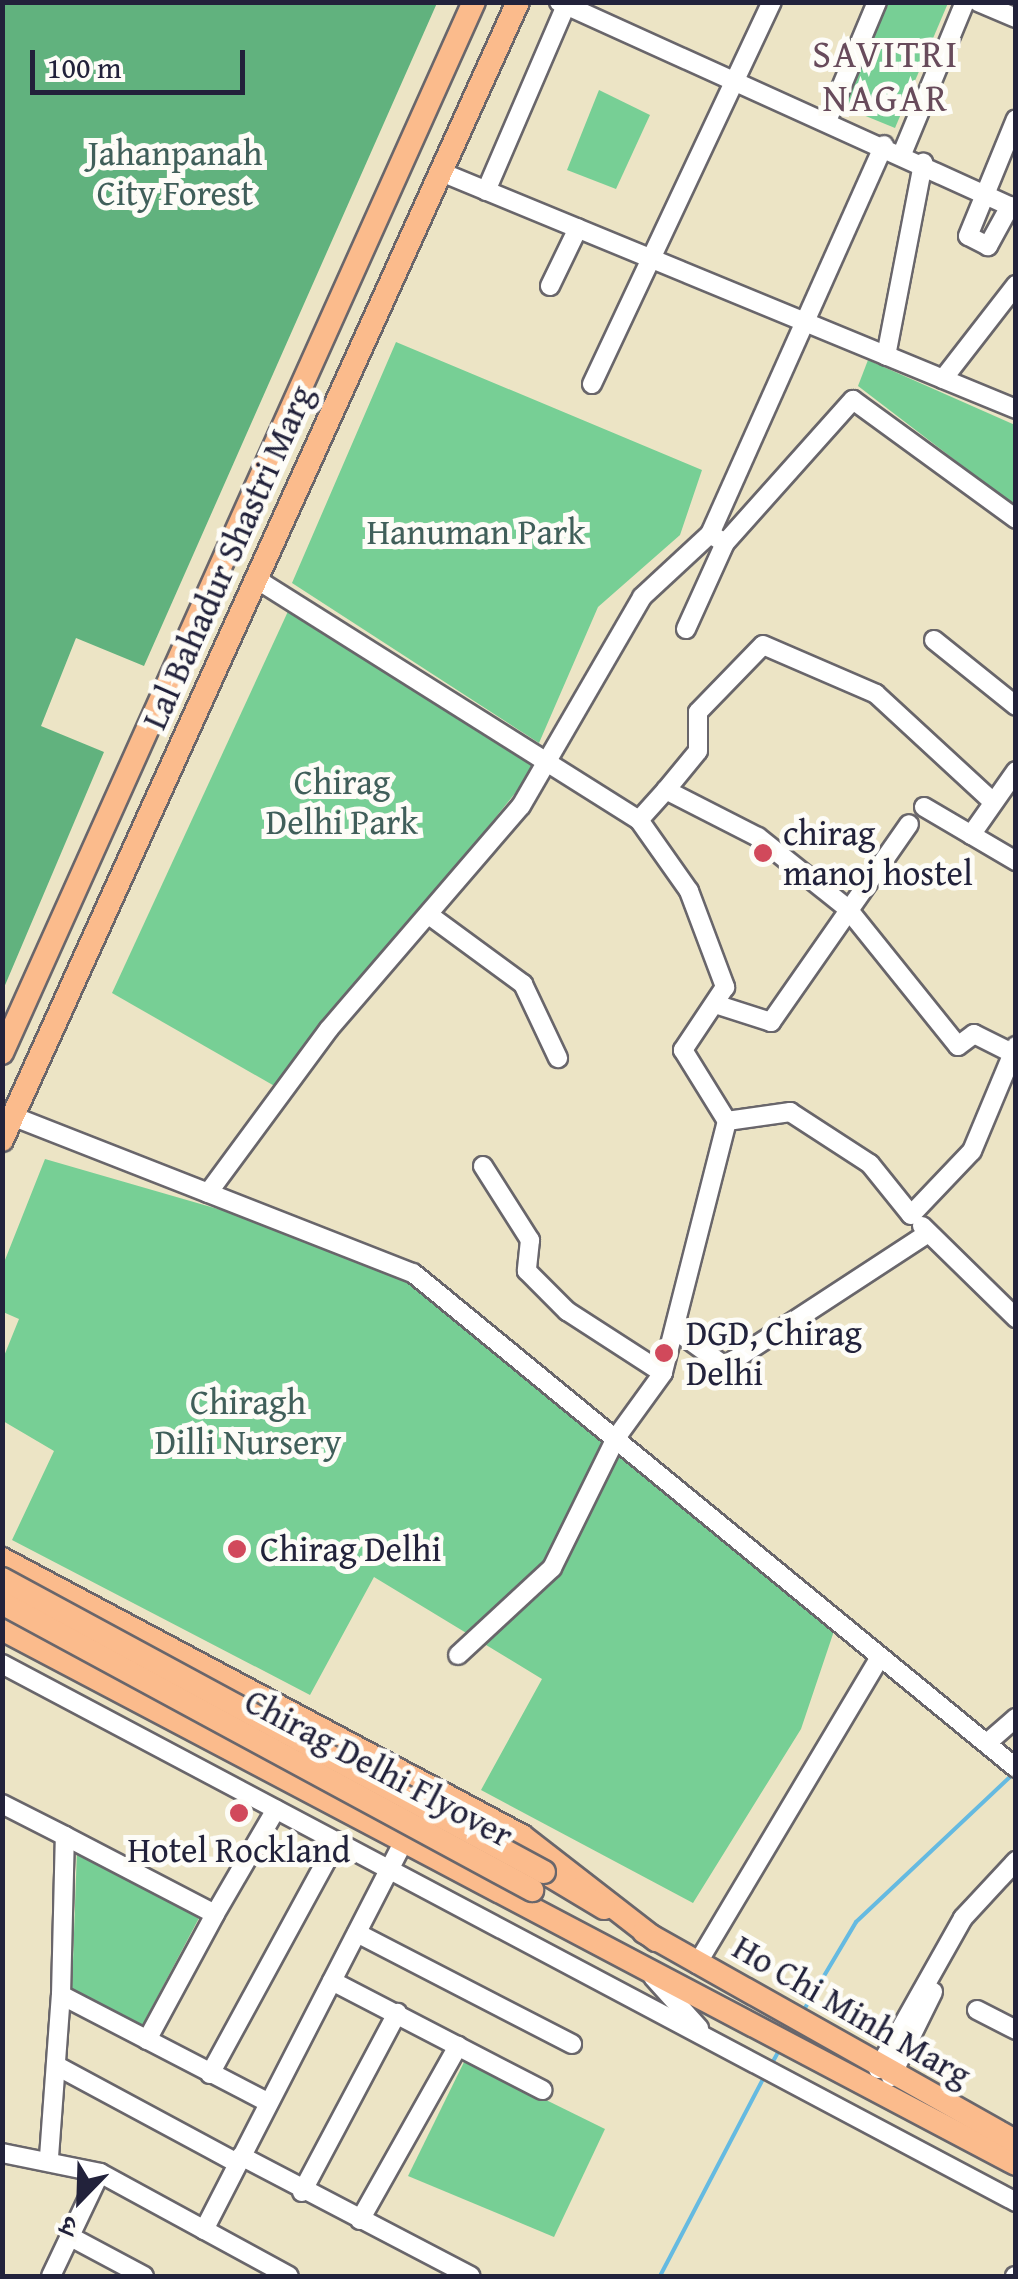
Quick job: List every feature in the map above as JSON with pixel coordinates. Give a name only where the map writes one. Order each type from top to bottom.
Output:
[{"type":"main road","name":"Lal Bahadur Shastri Marg","points":[[2,1053],[474,2]]},
{"type":"main road","name":"Lal Bahadur Shastri Marg","points":[[2,1140],[518,2]]},
{"type":"main road","points":[[2,1559],[522,1836],[656,1940]]},
{"type":"main road","name":"Chirag Delhi Flyover","points":[[2,1579],[538,1881],[717,2004]]},
{"type":"main road","name":"Chirag Delhi Flyover","points":[[2,1604],[656,1940]]},
{"type":"main road","points":[[2,1629],[717,2004]]},
{"type":"main road","points":[[207,1739],[236,1685]]},
{"type":"main road","name":"Ho Chi Minh Marg","points":[[656,1940],[1016,2164]]},
{"type":"main road","name":"Ho Chi Minh Marg","points":[[717,2004],[1016,2142]]},
{"type":"street","points":[[592,384],[738,83],[772,2]]},
{"type":"street","points":[[827,121],[876,2]]},
{"type":"street","points":[[902,154],[964,2]]},
{"type":"street","points":[[978,2],[1016,18]]},
{"type":"street","points":[[486,190],[562,4],[884,145],[984,193],[1012,208],[988,246],[968,236],[984,193],[1016,119]]},
{"type":"street","points":[[686,629],[800,321],[884,145]]},
{"type":"street","points":[[886,356],[923,163]]},
{"type":"street","points":[[441,172],[1016,409]]},
{"type":"street","points":[[550,286],[578,228]]},
{"type":"street","points":[[943,380],[1016,285]]},
{"type":"street","points":[[208,1193],[328,1030],[429,914],[548,763],[642,597],[718,538],[854,400],[1016,518]]},
{"type":"street","points":[[256,579],[639,820],[689,892],[725,987],[682,1050],[727,1121],[670,1319],[674,1330],[663,1373],[616,1438],[552,1568],[458,1655]]},
{"type":"street","points":[[934,640],[1016,706]]},
{"type":"street","points":[[639,820],[698,752],[698,712],[762,645],[876,694],[992,801]]},
{"type":"street","points":[[971,835],[1016,771]]},
{"type":"street","points":[[666,790],[758,836],[847,908],[958,1046],[974,1034],[1015,1050],[972,1151],[911,1215]]},
{"type":"street","points":[[924,807],[1016,861]]},
{"type":"street","points":[[714,1004],[771,1022],[909,824]]},
{"type":"street","points":[[429,914],[523,984],[558,1058]]},
{"type":"street","points":[[727,1121],[790,1112],[870,1164],[911,1215],[1016,1318]]},
{"type":"street","points":[[12,1116],[413,1273],[1016,1768]]},
{"type":"street","points":[[483,1166],[530,1240],[527,1272],[567,1311],[663,1373]]},
{"type":"street","points":[[674,1330],[726,1366],[928,1232]]},
{"type":"street","points":[[698,1964],[879,1659]]},
{"type":"street","points":[[2,1664],[1016,2202]]},
{"type":"street","points":[[993,1748],[1016,1718]]},
{"type":"street","points":[[2,1804],[215,1914]]},
{"type":"street","points":[[148,2040],[276,1809]]},
{"type":"street","points":[[49,2158],[61,1995],[65,1836]]},
{"type":"street","points":[[210,2074],[337,1840]]},
{"type":"street","points":[[204,2230],[403,1842]]},
{"type":"street","points":[[879,2077],[962,1918],[1016,1860]]},
{"type":"street","points":[[879,2077],[973,1917],[1016,1874]]},
{"type":"street","points":[[357,1933],[572,2044]]},
{"type":"street","points":[[645,1969],[706,2036]]},
{"type":"street","points":[[332,1981],[542,2090]]},
{"type":"street","points":[[61,1995],[268,2103]]},
{"type":"street","points":[[977,2010],[1016,2030]]},
{"type":"street","points":[[302,2192],[397,2014]]},
{"type":"street","points":[[360,2220],[458,2046]]},
{"type":"street","points":[[57,2066],[471,2276]]},
{"type":"street","points":[[2,2153],[49,2158],[100,2174],[289,2276]]},
{"type":"street","points":[[51,2276],[100,2174]]},
{"type":"street","points":[[69,2236],[144,2276]]},
{"type":"green space","name":"Jahanpanah City Forest","points":[[3,2],[437,3],[144,666],[76,638],[41,726],[104,752],[3,990]]},
{"type":"green space","points":[[866,3],[948,3],[895,128],[824,99]]},
{"type":"green space","points":[[599,90],[650,115],[616,189],[567,170]]},
{"type":"green space","name":"Hanuman Park","points":[[396,342],[702,470],[680,535],[598,607],[539,743],[292,583]]},
{"type":"green space","points":[[868,360],[1015,425],[1015,506],[858,386]]},
{"type":"green space","name":"Chirag Delhi Park","points":[[290,607],[541,761],[278,1088],[112,993]]},
{"type":"green space","name":"Chiragh Dilli Nursery","points":[[45,1159],[332,1242],[408,1282],[835,1628],[801,1729],[693,1903],[481,1790],[542,1679],[374,1577],[310,1695],[12,1540],[54,1451],[3,1421],[2,1361],[19,1319],[3,1312],[3,1265]]},
{"type":"green space","points":[[77,1850],[199,1918],[142,2026],[72,1989]]},
{"type":"green space","points":[[465,2060],[605,2129],[554,2237],[408,2176]]},
{"type":"waterway","points":[[802,2013],[856,1922],[1012,1775]]},
{"type":"waterway","points":[[771,2065],[781,2047]]},
{"type":"waterway","points":[[660,2276],[764,2077]]},
{"type":"place","name":"chirag manoj hostel","points":[[763,853]]},
{"type":"place","name":"DGD, Chirag Delhi","points":[[664,1353]]},
{"type":"place","name":"Chirag Delhi","points":[[237,1549]]},
{"type":"place","name":"Hotel Rockland","points":[[239,1813]]},
{"type":"district","name":"SAVITRI NAGAR","points":[[886,76]]}]
